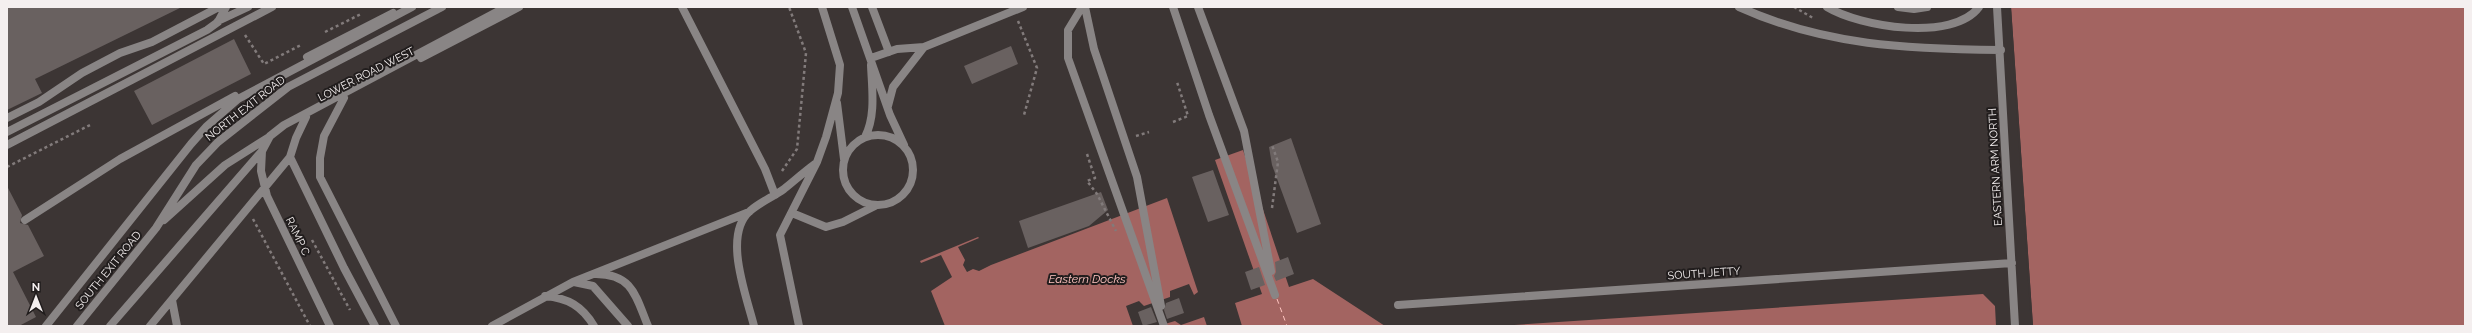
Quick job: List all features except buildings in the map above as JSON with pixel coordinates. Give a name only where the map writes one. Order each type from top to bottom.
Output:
[{"type":"lane","points":[[7,118],[40,102],[82,74],[120,52],[152,42],[219,7]]},
{"type":"lane","points":[[218,22],[226,7]]},
{"type":"lane","points":[[7,132],[207,30],[218,22],[248,7]]},
{"type":"lane","points":[[7,145],[272,7]]},
{"type":"lane","points":[[25,220],[120,159],[378,19],[406,7]]},
{"type":"lane","points":[[46,326],[191,144],[219,114],[238,99],[412,7]]},
{"type":"lane","name":"NORTH EXIT ROAD","points":[[156,228],[196,165],[218,142],[288,86],[442,7]]},
{"type":"lane","points":[[110,326],[262,151],[270,136],[284,125],[506,7]]},
{"type":"lane","name":"LOWER ROAD WEST","points":[[156,228],[226,165],[259,143],[306,117],[519,7]]},
{"type":"lane","points":[[682,7],[765,169],[775,195]]},
{"type":"lane","points":[[799,326],[780,236],[817,162],[826,138],[836,97],[840,67],[822,7]]},
{"type":"lane","points":[[792,213],[826,227],[843,222],[875,206],[887,205],[898,200],[912,181],[914,169],[888,107],[852,7]]},
{"type":"lane","points":[[872,7],[889,52]]},
{"type":"lane","points":[[871,58],[889,52],[924,47],[1023,7]]},
{"type":"lane","points":[[1082,7],[1068,30],[1068,58],[1099,149],[1165,326]]},
{"type":"lane","points":[[1085,7],[1094,49],[1137,177],[1165,326]]},
{"type":"lane","points":[[1173,7],[1209,114],[1275,295],[1244,131],[1204,19],[1198,7]]},
{"type":"lane","points":[[1739,7],[1770,21],[1845,41],[1891,47],[2001,50]]},
{"type":"lane","points":[[1827,7],[1842,16],[1864,22],[1927,27],[1948,26],[1966,20],[1979,7]]},
{"type":"lane","points":[[1898,7],[1914,10],[1927,7]]},
{"type":"lane","name":"EASTERN ARM NORTH","points":[[1997,7],[2001,50],[2015,326]]},
{"type":"lane","points":[[888,107],[893,87],[924,47]]},
{"type":"lane","points":[[865,137],[869,129],[872,105],[871,58]]},
{"type":"lane","points":[[836,97],[844,160],[842,172],[849,191],[861,201],[875,206]]},
{"type":"lane","points":[[344,98],[324,136],[320,158],[320,177],[396,326]]},
{"type":"lane","points":[[150,326],[290,157],[296,138],[306,117]]},
{"type":"lane","points":[[844,160],[855,143],[865,137],[886,136],[905,147]]},
{"type":"lane","name":"RAMP C","points":[[262,151],[262,172],[267,196],[330,326]]},
{"type":"lane","points":[[290,157],[344,268],[375,326]]},
{"type":"lane","points":[[492,326],[543,296],[590,274],[749,212],[775,195],[817,162]]},
{"type":"lane","points":[[749,212],[741,227],[736,246],[754,326]]},
{"type":"lane","name":"SOUTH EXIT ROAD","points":[[77,326],[156,228]]},
{"type":"lane","name":"SOUTH JETTY","points":[[1398,305],[2012,263]]},
{"type":"lane","points":[[590,274],[612,274],[626,282],[636,295],[648,326]]},
{"type":"lane","points":[[573,282],[593,286],[628,326]]},
{"type":"lane","points":[[543,296],[562,298],[575,304],[588,315],[594,326]]},
{"type":"lane","points":[[172,300],[177,326]]},
{"type":"path","points":[[782,171],[797,149],[806,53],[789,7]]},
{"type":"path","points":[[1794,7],[1819,22]]},
{"type":"path","points":[[1013,11],[1037,68],[1024,115]]},
{"type":"path","points":[[319,35],[365,12]]},
{"type":"path","points":[[245,35],[264,64],[305,42]]},
{"type":"path","points":[[1173,122],[1188,116],[1177,82]]},
{"type":"path","points":[[7,167],[90,125]]},
{"type":"path","points":[[1087,154],[1095,178],[1087,181],[1097,194]]},
{"type":"path","points":[[253,219],[310,326]]},
{"type":"path","points":[[312,240],[352,313]]},
{"type":"water","points":[[2011,7],[2465,7],[2465,326],[2033,326]]},
{"type":"water","points":[[1243,150],[1289,287],[1313,279],[1385,326],[1242,326],[1235,303],[1262,294],[1215,160]]},
{"type":"water","name":"Eastern Docks","points":[[1167,198],[1198,292],[1194,295],[1189,284],[1170,291],[1170,297],[1144,306],[1139,301],[1126,306],[1133,326],[945,326],[931,291],[952,277],[941,255],[921,263],[920,261],[978,237],[979,238],[958,247],[965,260],[963,265],[967,272],[973,269],[979,271],[991,265]]},
{"type":"water","points":[[1983,294],[1995,306],[1996,326],[1499,326]]},
{"type":"water","points":[[1204,317],[1207,326],[1158,326],[1175,321],[1181,325]]},
{"type":"pier","points":[[2009,7],[2011,7],[2033,326],[2031,326]]},
{"type":"ferry route","points":[[1277,299],[1287,326]]}]
